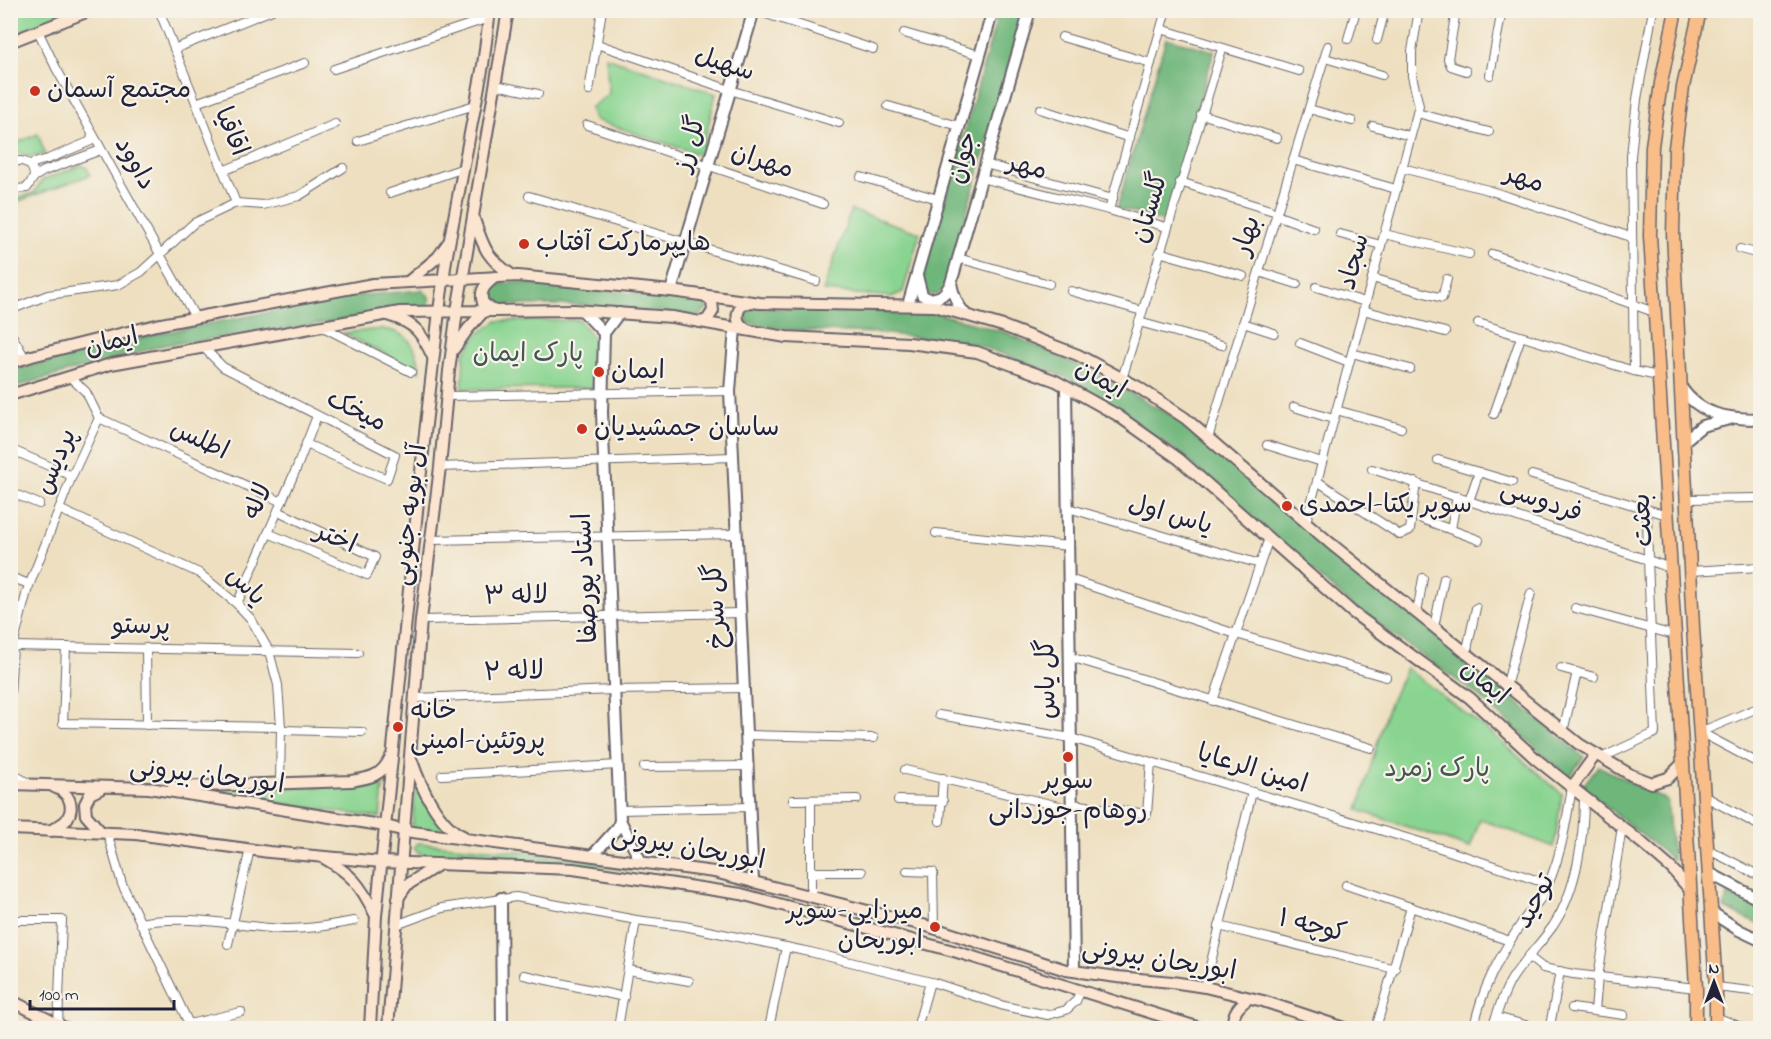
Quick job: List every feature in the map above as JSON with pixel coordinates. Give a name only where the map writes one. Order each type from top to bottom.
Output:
[{"type":"main road","points":[[10,42],[91,10]]},
{"type":"main road","name":"آل بویه جنوبی","points":[[388,1029],[421,620],[447,396],[463,279],[508,10]]},
{"type":"main road","name":"بعثت","points":[[1676,10],[1661,83],[1652,146],[1650,236],[1683,763],[1696,988],[1696,1029]]},
{"type":"main road","name":"بعثت","points":[[1700,10],[1683,87],[1675,148],[1673,234],[1690,571],[1716,987],[1716,1023]]},
{"type":"main road","name":"آل بویه جنوبی","points":[[370,1029],[376,916],[439,311],[489,14]]},
{"type":"main road","points":[[1661,83],[1683,87]]},
{"type":"main road","points":[[473,217],[483,246],[494,263],[513,276]]},
{"type":"main road","points":[[409,281],[438,257],[450,240]]},
{"type":"main road","name":"ایمان","points":[[10,363],[156,325],[373,284],[409,281],[513,276],[671,291],[754,302],[935,306],[1003,326],[1078,356],[1122,379],[1185,418],[1306,522],[1506,687],[1563,732],[1598,756],[1631,775],[1652,783],[1668,778],[1683,763]]},
{"type":"main road","points":[[453,351],[468,328],[489,310],[483,303],[482,288],[495,277]]},
{"type":"main road","points":[[427,280],[433,287],[435,296],[433,304],[427,311]]},
{"type":"main road","points":[[697,321],[707,320],[713,312],[712,302],[704,295]]},
{"type":"main road","points":[[747,330],[738,322],[737,316],[742,305],[754,302]]},
{"type":"main road","name":"ایمان","points":[[10,395],[111,364],[384,315],[427,311],[583,310],[697,321],[786,337],[909,343],[977,352],[1056,381],[1118,415],[1179,459],[1352,612],[1470,698],[1536,759],[1672,869],[1690,890]]},
{"type":"main road","points":[[384,315],[405,320],[417,330],[434,358]]},
{"type":"main road","points":[[149,788],[351,781],[379,775],[393,752]]},
{"type":"main road","points":[[410,755],[417,776],[440,817],[458,834],[469,838]]},
{"type":"main road","points":[[1572,787],[1598,756]]},
{"type":"main road","name":"ابوریحان بیرونی","points":[[10,784],[149,788],[405,831],[714,872],[934,928],[1074,971],[1204,987],[1249,998],[1344,1029]]},
{"type":"main road","points":[[48,785],[64,790],[71,809],[66,821],[50,831]]},
{"type":"main road","points":[[104,832],[86,815],[85,804],[90,794],[106,788]]},
{"type":"main road","name":"ابوریحان بیرونی","points":[[10,829],[136,834],[250,849],[382,862],[573,869],[741,894],[957,952],[1200,1029]]},
{"type":"main road","points":[[319,856],[353,877],[364,892],[376,916]]},
{"type":"main road","points":[[397,898],[417,877],[439,865]]},
{"type":"main road","points":[[1233,1029],[1232,1017],[1238,1006],[1249,998]]},
{"type":"main road","points":[[10,1000],[62,1027]]},
{"type":"main road","points":[[10,1024],[20,1029]]},
{"type":"street","name":"اقاقیا","points":[[159,10],[236,203]]},
{"type":"street","points":[[174,49],[272,10]]},
{"type":"street","points":[[589,91],[602,10]]},
{"type":"street","name":"جوان","points":[[908,305],[993,10]]},
{"type":"street","name":"جوان","points":[[951,283],[1030,10]]},
{"type":"street","points":[[1109,210],[1166,10]]},
{"type":"street","points":[[1348,39],[1356,10]]},
{"type":"street","points":[[1377,40],[1384,10]]},
{"type":"street","name":"سجاد","points":[[1306,522],[1419,106],[1412,76],[1412,51],[1419,10]]},
{"type":"street","points":[[1456,10],[1448,59],[1451,66],[1466,71]]},
{"type":"street","points":[[1490,75],[1502,10]]},
{"type":"street","points":[[1634,371],[1631,156],[1637,99],[1653,10]]},
{"type":"street","points":[[754,11],[873,49]]},
{"type":"street","name":"گل رز","points":[[671,291],[754,11]]},
{"type":"street","points":[[334,69],[489,14]]},
{"type":"street","points":[[1161,29],[1299,71]]},
{"type":"street","name":"داوود","points":[[38,31],[92,134],[195,317]]},
{"type":"street","points":[[904,33],[980,54]]},
{"type":"street","points":[[1062,37],[1151,63]]},
{"type":"street","name":"سهیل","points":[[597,44],[730,90],[839,123]]},
{"type":"street","name":"بهار","points":[[1208,438],[1258,272],[1273,212],[1293,160],[1328,46]]},
{"type":"street","name":"گلستان","points":[[1122,379],[1166,227],[1222,49]]},
{"type":"street","points":[[1325,58],[1382,75]]},
{"type":"street","points":[[196,104],[305,63]]},
{"type":"street","points":[[496,86],[538,94]]},
{"type":"street","points":[[358,141],[475,105]]},
{"type":"street","points":[[888,106],[959,126]]},
{"type":"street","points":[[1040,109],[1130,138]]},
{"type":"street","points":[[1309,109],[1352,121]]},
{"type":"street","points":[[1417,113],[1489,132]]},
{"type":"street","points":[[1201,114],[1277,138]]},
{"type":"street","points":[[223,171],[334,124]]},
{"type":"street","name":"مهران","points":[[587,125],[823,204]]},
{"type":"street","points":[[1373,126],[1410,136]]},
{"type":"street","points":[[30,164],[91,141],[92,134]]},
{"type":"street","points":[[10,185],[17,189],[27,188],[34,177],[44,171],[101,150]]},
{"type":"street","points":[[10,165],[21,160],[30,164],[34,177]]},
{"type":"street","points":[[1293,160],[1396,189]]},
{"type":"street","name":"مهر","points":[[985,164],[1113,199]]},
{"type":"street","points":[[10,310],[48,295],[118,285],[141,272],[194,223],[236,203],[263,205],[299,196],[343,168]]},
{"type":"street","points":[[390,193],[464,168]]},
{"type":"street","name":"مهر","points":[[1402,168],[1488,190],[1631,237]]},
{"type":"street","points":[[861,177],[938,199]]},
{"type":"street","name":"مهر","points":[[981,178],[1109,210],[1166,227]]},
{"type":"street","points":[[1180,182],[1273,212],[1314,229]]},
{"type":"street","points":[[529,196],[816,281]]},
{"type":"street","points":[[1340,234],[1381,245]]},
{"type":"street","points":[[1384,234],[1469,254]]},
{"type":"street","points":[[1740,249],[1761,254]]},
{"type":"street","points":[[1159,252],[1243,276]]},
{"type":"street","points":[[1492,254],[1654,312]]},
{"type":"street","points":[[958,258],[1049,284]]},
{"type":"street","points":[[1258,272],[1297,284]]},
{"type":"street","points":[[917,275],[922,295],[929,299],[945,294],[951,283]]},
{"type":"street","points":[[1372,278],[1442,298],[1447,279]]},
{"type":"street","points":[[951,283],[952,295],[966,315]]},
{"type":"street","points":[[1316,287],[1364,306],[1445,332]]},
{"type":"street","points":[[1071,291],[1142,311]]},
{"type":"street","points":[[583,310],[604,333],[619,313]]},
{"type":"street","points":[[1139,321],[1222,345]]},
{"type":"street","points":[[1243,323],[1274,333]]},
{"type":"street","points":[[1478,323],[1634,371],[1658,376]]},
{"type":"street","points":[[319,326],[411,372]]},
{"type":"street","name":"گل سرخ","points":[[735,328],[730,391],[753,882]]},
{"type":"street","points":[[10,332],[25,358]]},
{"type":"street","name":"استاد پورصفا","points":[[604,333],[602,393],[604,461],[620,815]]},
{"type":"street","points":[[1494,414],[1521,336]]},
{"type":"street","points":[[1300,343],[1349,362]]},
{"type":"street","name":"میخک","points":[[203,347],[223,367],[395,455],[387,479],[306,444]]},
{"type":"street","points":[[1352,353],[1410,369]]},
{"type":"street","points":[[70,377],[86,392],[99,418]]},
{"type":"street","name":"گل یاس","points":[[1066,387],[1074,971]]},
{"type":"street","points":[[1681,387],[1698,406],[1710,413],[1731,419]]},
{"type":"street","points":[[447,396],[730,391]]},
{"type":"street","points":[[1294,407],[1334,419]]},
{"type":"street","points":[[1336,410],[1401,428]]},
{"type":"street","name":"لاله","points":[[237,604],[317,416]]},
{"type":"street","name":"پردیس","points":[[10,696],[13,646],[29,584],[72,476],[99,418]]},
{"type":"street","name":"اطلس","points":[[99,418],[282,502]]},
{"type":"street","points":[[1684,441],[1702,426],[1731,419],[1761,419]]},
{"type":"street","points":[[1267,445],[1322,462]]},
{"type":"street","points":[[10,449],[72,476]]},
{"type":"street","points":[[440,467],[733,457]]},
{"type":"street","points":[[1438,460],[1512,482]]},
{"type":"street","name":"فردوسی","points":[[1372,469],[1670,568]]},
{"type":"street","points":[[1469,501],[1479,472]]},
{"type":"street","points":[[1532,475],[1666,515]]},
{"type":"street","points":[[1317,481],[1400,535],[1410,530],[1416,482]]},
{"type":"street","points":[[10,492],[39,504]]},
{"type":"street","points":[[1451,529],[1456,496]]},
{"type":"street","points":[[1687,499],[1761,498]]},
{"type":"street","name":"یاس اول","points":[[1068,508],[1260,564]]},
{"type":"street","name":"یاس","points":[[59,509],[200,573],[251,619],[268,651],[278,686],[281,729],[280,784]]},
{"type":"street","points":[[1598,756],[1655,733],[1647,509]]},
{"type":"street","name":"اختر","points":[[268,533],[367,575],[375,557],[278,511]]},
{"type":"street","points":[[1422,519],[1479,540]]},
{"type":"street","points":[[936,533],[1069,546]]},
{"type":"street","points":[[431,540],[735,534]]},
{"type":"street","points":[[1213,701],[1269,538]]},
{"type":"street","points":[[1690,571],[1761,567]]},
{"type":"street","points":[[10,577],[29,584]]},
{"type":"street","points":[[1417,613],[1423,578]]},
{"type":"street","points":[[1069,579],[1236,634],[1386,676]]},
{"type":"street","points":[[1434,627],[1444,579]]},
{"type":"street","points":[[1506,687],[1531,593]]},
{"type":"street","points":[[1466,654],[1476,608]]},
{"type":"street","points":[[1575,608],[1674,635]]},
{"type":"street","name":"لاله ۳","points":[[421,620],[740,613]]},
{"type":"street","name":"پرستو","points":[[13,646],[268,651]]},
{"type":"street","points":[[66,647],[63,723],[362,732]]},
{"type":"street","points":[[146,648],[147,725]]},
{"type":"street","points":[[268,651],[358,653]]},
{"type":"street","points":[[1070,657],[1371,748]]},
{"type":"street","points":[[1561,668],[1594,677]]},
{"type":"street","points":[[1563,732],[1577,672]]},
{"type":"street","name":"لاله ۲","points":[[416,698],[614,690],[744,688]]},
{"type":"street","points":[[1700,732],[1760,708]]},
{"type":"street","name":"امین الرعایا","points":[[939,715],[1071,738],[1440,848],[1548,884]]},
{"type":"street","points":[[1700,732],[1761,764]]},
{"type":"street","points":[[747,735],[874,738]]},
{"type":"street","points":[[905,770],[1072,806],[1147,814],[1151,762]]},
{"type":"street","points":[[442,775],[618,765]]},
{"type":"street","points":[[644,767],[748,766]]},
{"type":"street","points":[[10,767],[18,777],[32,785]]},
{"type":"street","points":[[940,821],[944,778]]},
{"type":"street","points":[[1474,1029],[1478,1005],[1487,984],[1522,921],[1540,899],[1553,872],[1563,837],[1572,787]]},
{"type":"street","points":[[1204,987],[1252,792]]},
{"type":"street","name":"توحید","points":[[1492,1029],[1513,977],[1553,926],[1566,900],[1584,820],[1584,796]]},
{"type":"street","points":[[1704,796],[1761,826]]},
{"type":"street","points":[[793,800],[857,799]]},
{"type":"street","points":[[811,800],[811,897]]},
{"type":"street","points":[[898,800],[943,801]]},
{"type":"street","points":[[620,815],[750,807]]},
{"type":"street","points":[[593,855],[618,827],[620,815]]},
{"type":"street","points":[[620,815],[641,862]]},
{"type":"street","points":[[1595,1011],[1598,977],[1622,827]]},
{"type":"street","points":[[104,832],[122,884],[190,1026],[241,1012]]},
{"type":"street","points":[[228,944],[250,849]]},
{"type":"street","points":[[1707,849],[1761,876]]},
{"type":"street","points":[[907,871],[933,872],[934,928]]},
{"type":"street","points":[[811,872],[862,872]]},
{"type":"street","points":[[1709,873],[1761,900]]},
{"type":"street","points":[[1346,885],[1510,941]]},
{"type":"street","points":[[396,925],[442,908],[516,897],[636,920],[684,926],[786,947],[930,982],[1004,1006],[1048,1016],[1066,1010],[1076,1001],[1081,990]]},
{"type":"street","points":[[501,898],[502,1029]]},
{"type":"street","points":[[1376,1029],[1411,907]]},
{"type":"street","points":[[1711,912],[1739,930],[1761,940]]},
{"type":"street","points":[[140,923],[162,919],[293,928],[354,921]]},
{"type":"street","points":[[10,920],[62,920],[62,1027]]},
{"type":"street","points":[[618,1029],[636,920]]},
{"type":"street","name":"کوچه ۱","points":[[1219,926],[1395,969]]},
{"type":"street","points":[[769,1029],[786,947]]},
{"type":"street","points":[[1529,957],[1542,968],[1696,988]]},
{"type":"street","points":[[628,970],[689,981]]},
{"type":"street","points":[[1546,1029],[1550,1026],[1560,971]]},
{"type":"street","points":[[524,975],[624,997]]},
{"type":"street","points":[[917,1029],[930,982]]},
{"type":"street","points":[[1716,987],[1761,992]]},
{"type":"street","points":[[1572,1008],[1624,1015]]},
{"type":"street","points":[[1496,1017],[1536,1029]]},
{"type":"street","points":[[1716,1023],[1743,1029]]},
{"type":"green space","points":[[11,10],[71,10],[71,11],[11,35]]},
{"type":"green space","points":[[999,11],[1025,11],[944,290],[935,295],[927,294],[922,288],[924,274]]},
{"type":"green space","points":[[1166,38],[1214,51],[1165,222],[1117,208]]},
{"type":"green space","points":[[606,57],[716,94],[701,155],[595,120],[590,108],[609,94]]},
{"type":"green space","points":[[38,134],[45,154],[34,157],[18,153],[13,144]]},
{"type":"green space","points":[[82,165],[87,168],[90,175],[11,204],[11,197],[18,198],[34,193],[42,180]]},
{"type":"green space","points":[[851,210],[920,233],[903,292],[891,297],[823,291]]},
{"type":"green space","points":[[513,282],[692,299],[705,302],[708,308],[699,316],[586,305],[501,305],[486,299],[495,285]]},
{"type":"green space","points":[[422,290],[429,297],[429,307],[164,345],[11,388],[11,371],[150,335],[353,296]]},
{"type":"green space","points":[[753,308],[933,312],[1007,333],[1088,369],[1179,420],[1367,579],[1584,757],[1569,777],[1479,696],[1351,605],[1182,455],[1070,379],[975,344],[879,333],[792,330],[748,323],[744,314]]},
{"type":"green space","name":"پارک ایمان","points":[[579,320],[594,339],[594,388],[462,389],[464,354],[477,335],[497,321]]},
{"type":"green space","points":[[381,329],[398,333],[410,342],[417,355],[420,372],[343,333]]},
{"type":"green space","name":"پارک زمرد","points":[[1406,668],[1490,732],[1562,794],[1554,847],[1480,819],[1470,848],[1358,810],[1386,713]]},
{"type":"green space","points":[[1598,766],[1667,800],[1673,860],[1582,787]]},
{"type":"green space","points":[[384,776],[380,818],[195,791],[361,785]]},
{"type":"green space","points":[[416,782],[427,804],[452,835],[412,829]]},
{"type":"green space","points":[[418,843],[523,852],[631,866],[631,871],[557,861],[428,856],[417,852],[414,848]]},
{"type":"green space","points":[[1727,894],[1760,908],[1760,925],[1724,908]]},
{"type":"place","name":"مجتمع آسمان","points":[[35,91]]},
{"type":"place","name":"هایپرمارکت آفتاب","points":[[524,244]]},
{"type":"place","name":"ایمان","points":[[599,372]]},
{"type":"place","name":"ساسان جمشیدیان","points":[[582,429]]},
{"type":"place","name":"سوپر یکتا-احمدی","points":[[1287,506]]},
{"type":"place","name":"خانه پروتئین-امینی","points":[[398,727]]},
{"type":"place","name":"سوپر روهام-جوزدانی","points":[[1068,757]]},
{"type":"place","name":"میرزایی-سوپر ابوریحان","points":[[935,927]]}]
